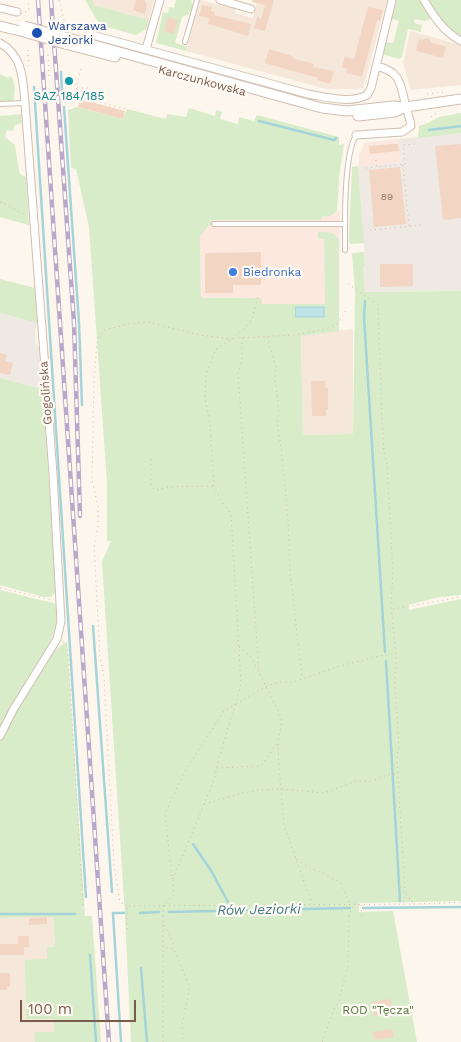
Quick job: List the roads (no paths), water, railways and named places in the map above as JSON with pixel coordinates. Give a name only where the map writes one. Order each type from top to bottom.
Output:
[{"type":"street","points":[[146,49],[160,0]]},
{"type":"street","points":[[220,0],[251,8]]},
{"type":"street","points":[[356,135],[402,132],[410,126],[410,116],[406,107],[402,85],[396,76],[387,69],[376,66],[392,0]]},
{"type":"street","points":[[424,0],[446,31],[461,41]]},
{"type":"street","points":[[3,6],[20,13]]},
{"type":"street","name":"Karczunkowska","points":[[0,20],[24,29],[322,108],[347,111],[393,106],[406,107],[461,99]]},
{"type":"street","name":"Karczunkowska","points":[[0,26],[24,29]]},
{"type":"street","name":"Karczunkowska","points":[[86,34],[308,94],[331,98],[354,99],[366,95],[371,88],[376,66]]},
{"type":"street","name":"Gogolińska","points":[[0,736],[56,639],[60,627],[60,597],[52,474],[23,81],[18,61],[12,52],[1,46]]},
{"type":"lane","points":[[185,42],[197,0]]},
{"type":"lane","points":[[0,104],[25,103]]},
{"type":"lane","points":[[345,250],[345,195],[352,144],[356,135]]},
{"type":"lane","points":[[214,224],[344,224]]},
{"type":"water","points":[[296,307],[324,307],[324,317],[296,317]]},
{"type":"waterway","points":[[61,72],[62,92]]},
{"type":"waterway","points":[[34,87],[86,897]]},
{"type":"waterway","points":[[64,107],[79,323],[82,405]]},
{"type":"waterway","points":[[259,121],[334,140],[336,138]]},
{"type":"waterway","points":[[429,130],[461,126]]},
{"type":"waterway","points":[[365,301],[364,317],[385,652]]},
{"type":"waterway","points":[[93,626],[112,892]]},
{"type":"waterway","points":[[386,661],[400,901]]},
{"type":"waterway","points":[[193,844],[212,872],[228,902]]},
{"type":"waterway","name":"Rów Jeziorki","points":[[363,908],[461,907]]},
{"type":"waterway","name":"Rów Jeziorki","points":[[169,912],[350,908]]},
{"type":"waterway","name":"Rów Jeziorki","points":[[140,913],[159,912]]},
{"type":"waterway","points":[[121,1042],[113,913],[124,913]]},
{"type":"waterway","name":"Rów Jeziorki","points":[[0,914],[75,914]]},
{"type":"waterway","points":[[90,955],[96,1042]]},
{"type":"waterway","points":[[141,968],[147,1042]]},
{"type":"railway","points":[[38,0],[109,1042]]},
{"type":"railway","points":[[51,0],[74,323],[80,516]]},
{"type":"place","name":"Warszawa Jeziorki","points":[[37,33]]},
{"type":"place","name":"SAZ 184/185","points":[[69,81]]},
{"type":"place","name":"Biedronka","points":[[233,272]]},
{"type":"park label","name":"ROD \"Tęcza\"","points":[[378,1010]]}]
